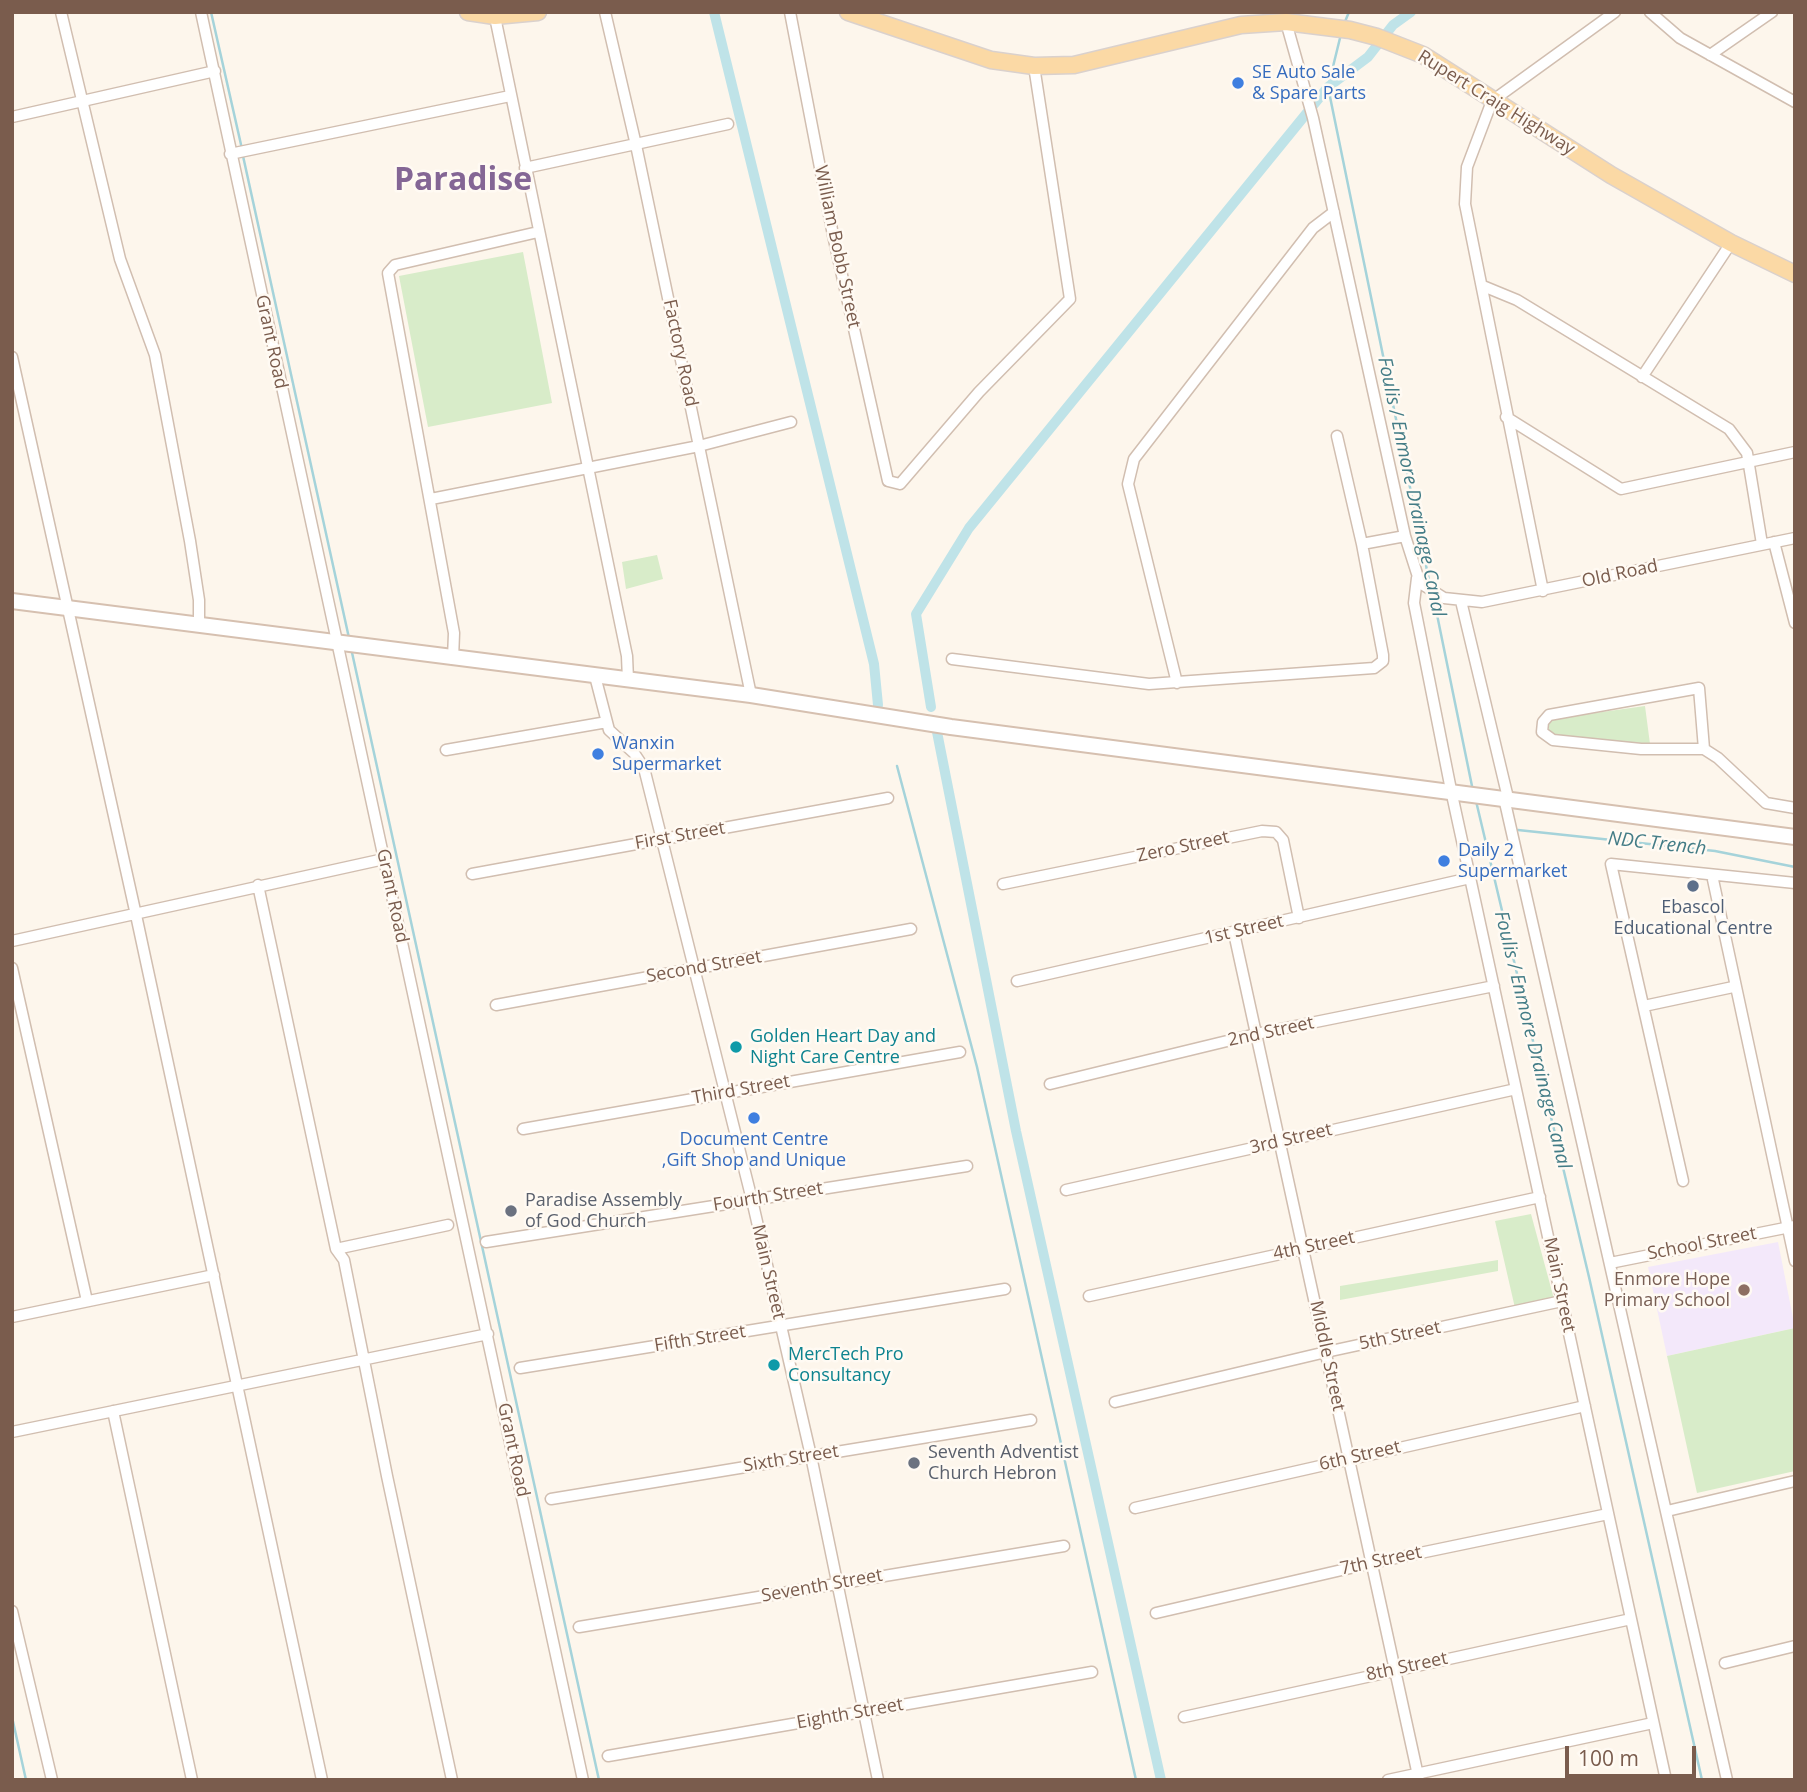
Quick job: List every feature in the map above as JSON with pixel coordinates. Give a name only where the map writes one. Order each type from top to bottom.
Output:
[{"type":"main road","points":[[468,12],[538,12]]},
{"type":"main road","name":"Rupert Craig Highway","points":[[848,12],[979,56],[1034,66],[1074,65],[1241,25],[1286,22],[1350,30],[1377,37],[1423,55],[1611,175],[1731,243],[1795,274]]},
{"type":"main road","points":[[12,601],[336,643],[453,655],[595,676],[625,676],[935,725],[1458,791],[1593,813],[1795,837]]},
{"type":"street","points":[[61,12],[120,259],[155,355],[190,541],[199,600],[198,625]]},
{"type":"street","name":"Grant Road","points":[[201,12],[583,1780]]},
{"type":"street","name":"Factory Road","points":[[604,12],[636,145],[751,695]]},
{"type":"street","name":"William Bobb Street","points":[[790,12],[833,235],[888,481],[900,484],[979,392],[1070,299],[1034,66]]},
{"type":"street","points":[[1543,591],[1465,204],[1467,167],[1492,101],[1615,12]]},
{"type":"street","points":[[1650,12],[1680,38],[1795,102]]},
{"type":"street","points":[[1710,55],[1772,12]]},
{"type":"street","points":[[494,14],[626,656],[625,676]]},
{"type":"street","name":"Main Street","points":[[1286,22],[1313,118],[1405,536],[1419,580],[1414,603],[1458,791],[1471,878],[1666,1780]]},
{"type":"street","points":[[12,117],[215,71]]},
{"type":"street","points":[[230,154],[510,96]]},
{"type":"street","points":[[525,168],[728,124]]},
{"type":"street","points":[[1177,683],[1128,484],[1135,459],[1313,228],[1334,212]]},
{"type":"street","points":[[453,655],[454,633],[388,273],[395,265],[538,232]]},
{"type":"street","points":[[1642,377],[1731,243]]},
{"type":"street","points":[[1483,286],[1517,300],[1729,429],[1742,444],[1749,462],[1762,544]]},
{"type":"street","points":[[12,357],[136,915],[322,1780]]},
{"type":"street","points":[[1506,416],[1621,489],[1795,452]]},
{"type":"street","points":[[431,499],[699,446],[791,422]]},
{"type":"street","points":[[952,659],[1149,684],[1374,668],[1383,661],[1362,544],[1337,436]]},
{"type":"street","points":[[1362,544],[1405,536]]},
{"type":"street","name":"Old Road","points":[[1419,580],[1444,598],[1482,602],[1795,538]]},
{"type":"street","points":[[1774,542],[1795,622]]},
{"type":"street","points":[[1461,601],[1727,1780]]},
{"type":"street","points":[[446,750],[607,722],[595,676]]},
{"type":"street","points":[[1704,749],[1699,688],[1549,715],[1542,722],[1542,732],[1553,740],[1641,749],[1704,749],[1718,758],[1766,803],[1795,808]]},
{"type":"street","name":"Main Street","points":[[607,722],[620,743],[634,753],[644,768],[752,1200],[839,1583],[878,1780]]},
{"type":"street","name":"First Street","points":[[472,874],[888,798]]},
{"type":"street","name":"Zero Street","points":[[1003,884],[1269,831],[1276,832],[1283,839],[1299,918]]},
{"type":"street","points":[[12,941],[384,859]]},
{"type":"street","points":[[1683,1181],[1611,864],[1795,883]]},
{"type":"street","points":[[1712,875],[1733,987],[1791,1227],[1795,1261]]},
{"type":"street","name":"1st Street","points":[[1017,981],[1471,878]]},
{"type":"street","points":[[258,885],[336,1249],[344,1260],[452,1780]]},
{"type":"street","name":"Second Street","points":[[496,1005],[911,929]]},
{"type":"street","name":"Middle Street","points":[[1234,933],[1419,1776]]},
{"type":"street","points":[[12,968],[87,1301]]},
{"type":"street","name":"2nd Street","points":[[1049,1084],[1256,1034],[1494,986]]},
{"type":"street","points":[[1644,1006],[1733,987]]},
{"type":"street","name":"Third Street","points":[[523,1129],[960,1052]]},
{"type":"street","name":"3rd Street","points":[[1066,1190],[1516,1089]]},
{"type":"street","name":"Fourth Street","points":[[486,1242],[967,1166]]},
{"type":"street","name":"4th Street","points":[[1089,1296],[1540,1197]]},
{"type":"street","points":[[336,1249],[448,1225]]},
{"type":"street","name":"School Street","points":[[1610,1263],[1791,1227]]},
{"type":"street","points":[[12,1317],[214,1275]]},
{"type":"street","name":"Fifth Street","points":[[520,1368],[1005,1289]]},
{"type":"street","name":"5th Street","points":[[1115,1402],[1326,1352],[1562,1301]]},
{"type":"street","points":[[12,1432],[488,1334]]},
{"type":"street","name":"6th Street","points":[[1135,1508],[1585,1406]]},
{"type":"street","points":[[113,1411],[191,1780]]},
{"type":"street","name":"Sixth Street","points":[[551,1499],[1031,1420]]},
{"type":"street","points":[[1667,1511],[1795,1481]]},
{"type":"street","name":"7th Street","points":[[1156,1613],[1372,1563],[1608,1514]]},
{"type":"street","name":"Seventh Street","points":[[579,1627],[1064,1546]]},
{"type":"street","points":[[12,1611],[52,1780]]},
{"type":"street","name":"8th Street","points":[[1184,1717],[1631,1619]]},
{"type":"street","points":[[1725,1663],[1795,1646]]},
{"type":"street","name":"Eighth Street","points":[[608,1756],[1092,1672]]},
{"type":"street","points":[[1388,1780],[1419,1776],[1653,1723]]},
{"type":"shaded area","name":"Enmore Hope Primary School","points":[[1778,1242],[1795,1328],[1667,1356],[1648,1267]]},
{"type":"green space","points":[[523,252],[552,403],[428,427],[399,276]]},
{"type":"green space","points":[[657,555],[663,579],[626,589],[622,562]]},
{"type":"green space","points":[[1645,706],[1650,744],[1553,735],[1549,731],[1549,722],[1552,719]]},
{"type":"green space","points":[[1531,1214],[1554,1299],[1515,1308],[1495,1221]]},
{"type":"green space","points":[[1498,1260],[1498,1271],[1340,1300],[1340,1286]]},
{"type":"green space","points":[[1795,1328],[1795,1471],[1697,1493],[1667,1356]]},
{"type":"waterway","points":[[211,12],[242,149]]},
{"type":"waterway","points":[[714,12],[874,664],[878,705]]},
{"type":"waterway","name":"Foulis / Enmore Drainage Canal","points":[[1344,24],[1349,12]]},
{"type":"waterway","points":[[931,707],[916,614],[969,528],[1328,87],[1368,57],[1393,25],[1411,12]]},
{"type":"waterway","name":"Foulis / Enmore Drainage Canal","points":[[1341,34],[1328,87],[1430,585]]},
{"type":"waterway","points":[[243,156],[349,638]]},
{"type":"waterway","name":"Foulis / Enmore Drainage Canal","points":[[1433,595],[1473,791]]},
{"type":"waterway","points":[[351,648],[599,1780]]},
{"type":"waterway","points":[[937,732],[1016,1131],[1161,1780]]},
{"type":"waterway","points":[[897,766],[977,1067],[1136,1780]]},
{"type":"waterway","name":"Foulis / Enmore Drainage Canal","points":[[1476,801],[1589,1277],[1702,1780]]},
{"type":"waterway","name":"NDC Trench","points":[[1518,830],[1715,851],[1795,867]]},
{"type":"waterway","points":[[12,1717],[26,1780]]},
{"type":"place","name":"SE Auto Sale & Spare Parts","points":[[1238,83]]},
{"type":"place","name":"Wanxin Supermarket","points":[[598,754]]},
{"type":"place","name":"Daily 2 Supermarket","points":[[1444,861]]},
{"type":"place","name":"Ebascol Educational Centre","points":[[1693,886]]},
{"type":"place","name":"Golden Heart Day and Night Care Centre","points":[[736,1047]]},
{"type":"place","name":"Document Centre ,Gift Shop and Unique","points":[[754,1118]]},
{"type":"place","name":"Paradise Assembly of God Church","points":[[511,1211]]},
{"type":"place","name":"Enmore Hope Primary School","points":[[1744,1290]]},
{"type":"place","name":"MercTech Pro Consultancy","points":[[774,1365]]},
{"type":"place","name":"Seventh Adventist Church Hebron","points":[[914,1463]]},
{"type":"district","name":"Paradise","points":[[463,181]]}]
